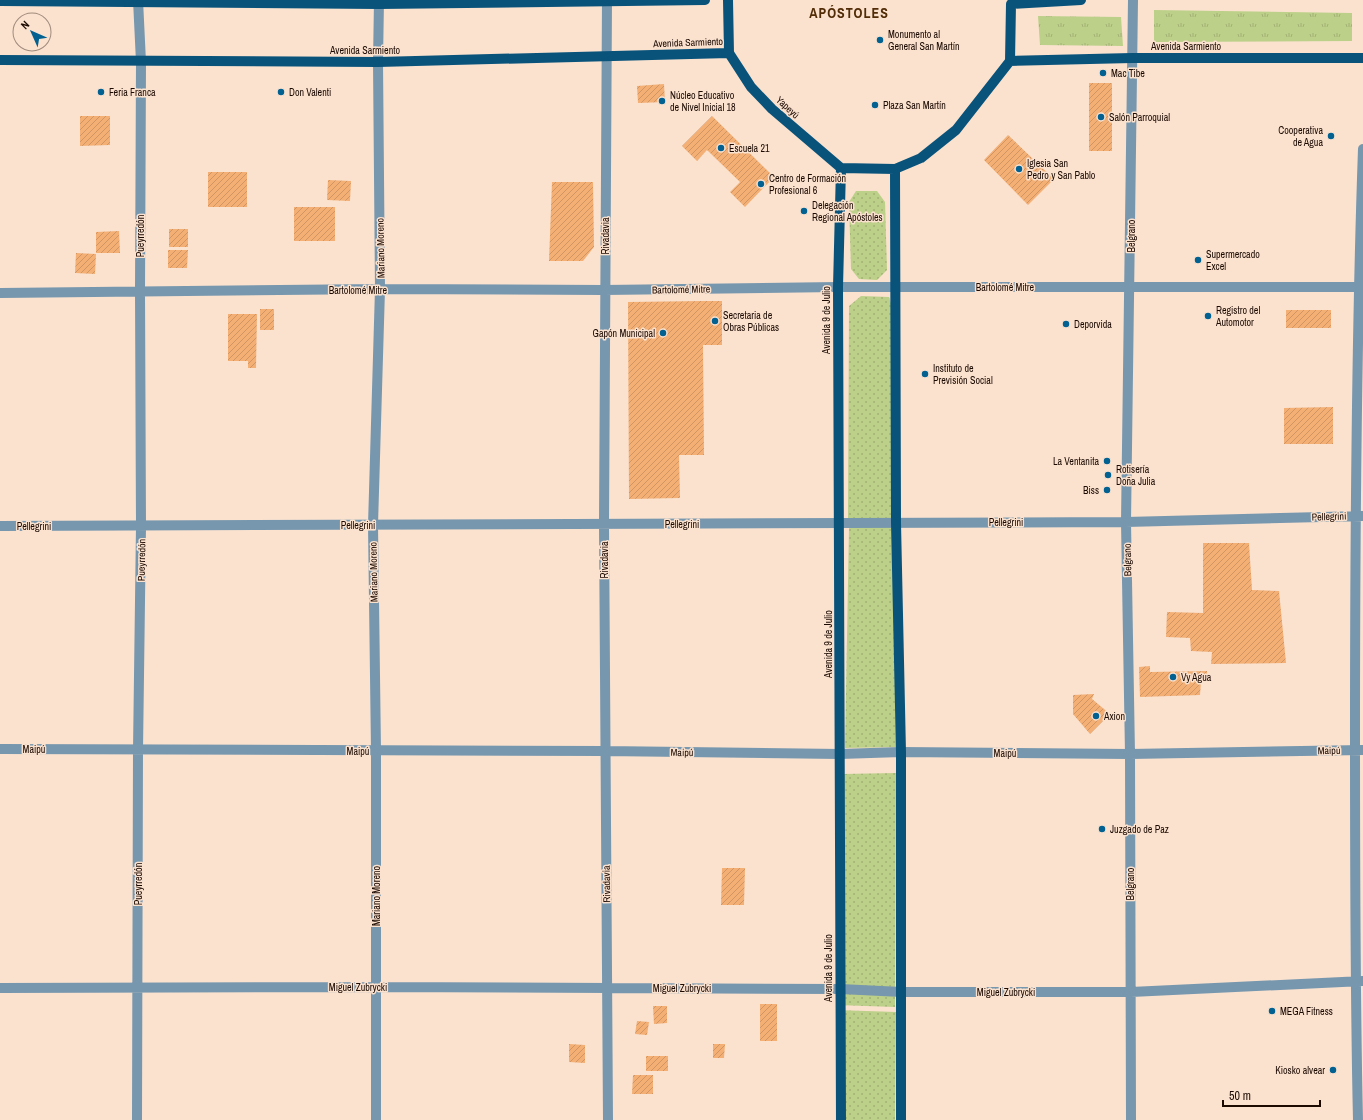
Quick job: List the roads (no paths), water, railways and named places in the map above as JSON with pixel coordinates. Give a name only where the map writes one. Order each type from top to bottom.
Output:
[{"type":"main road","points":[[0,1],[379,2],[705,0]]},
{"type":"main road","points":[[728,0],[729,53]]},
{"type":"main road","points":[[841,168],[895,170],[921,158],[956,130],[1010,61],[1010,2],[1081,0]]},
{"type":"main road","name":"Avenida Sarmiento","points":[[0,60],[142,62],[378,62],[729,53]]},
{"type":"main road","name":"Yapeyú","points":[[729,53],[751,87],[772,110],[841,168]]},
{"type":"main road","name":"Avenida Sarmiento","points":[[1010,61],[1132,58],[1363,58]]},
{"type":"main road","name":"Avenida 9 de Julio","points":[[841,168],[838,287],[841,1120]]},
{"type":"main road","points":[[895,170],[897,287],[896,523],[901,752],[901,1120]]},
{"type":"street","name":"Belgrano","points":[[1131,1120],[1130,754],[1126,522],[1131,287],[1133,0]]},
{"type":"street","name":"Pueyrredón","points":[[137,1120],[142,62],[138,1]]},
{"type":"street","name":"Rivadavia","points":[[607,1],[604,290],[604,524],[608,1120]]},
{"type":"street","name":"Mariano Moreno","points":[[376,1120],[376,751],[373,525],[380,289],[378,62],[379,2]]},
{"type":"street","points":[[1358,1120],[1360,287],[1363,149]]},
{"type":"street","name":"Bartolomé Mitre","points":[[0,293],[380,289],[604,290],[838,287],[1360,287]]},
{"type":"street","name":"Pellegrini","points":[[0,526],[1126,522],[1359,516]]},
{"type":"street","name":"Maipú","points":[[0,749],[605,751],[840,754],[901,752],[1130,754],[1359,750]]},
{"type":"street","name":"Miguel Zubrycki","points":[[0,988],[376,987],[840,989],[902,992],[1131,992],[1359,981]]},
{"type":"place","name":"Monumento al General San Martín","points":[[880,40]]},
{"type":"place","name":"Mac Tibe","points":[[1103,73]]},
{"type":"place","name":"Feria Franca","points":[[101,92]]},
{"type":"place","name":"Don Valenti","points":[[281,92]]},
{"type":"place","name":"Núcleo Educativo de Nivel Inicial 18","points":[[662,101]]},
{"type":"place","name":"Plaza San Martín","points":[[875,105]]},
{"type":"place","name":"Salón Parroquial","points":[[1101,117]]},
{"type":"place","name":"Cooperativa de Agua","points":[[1331,136]]},
{"type":"place","name":"Escuela 21","points":[[721,148]]},
{"type":"place","name":"Iglesia San Pedro y San Pablo","points":[[1019,169]]},
{"type":"place","name":"Centro de Formación Profesional 6","points":[[761,184]]},
{"type":"place","name":"Delegación Regional Apóstoles","points":[[804,211]]},
{"type":"place","name":"Supermercado Excel","points":[[1198,260]]},
{"type":"place","name":"Registro del Automotor","points":[[1208,316]]},
{"type":"place","name":"Secretaria de Obras Públicas","points":[[715,321]]},
{"type":"place","name":"Deporvida","points":[[1066,324]]},
{"type":"place","name":"Gapón Municipal","points":[[663,333]]},
{"type":"place","name":"Instituto de Previsión Social","points":[[925,374]]},
{"type":"place","name":"La Ventanita","points":[[1107,461]]},
{"type":"place","name":"Rotisería Doña Julia","points":[[1108,475]]},
{"type":"place","name":"Biss","points":[[1107,490]]},
{"type":"place","name":"Vy Agua","points":[[1173,677]]},
{"type":"place","name":"Axion","points":[[1096,716]]},
{"type":"place","name":"Juzgado de Paz","points":[[1102,829]]},
{"type":"place","name":"MEGA Fitness","points":[[1272,1011]]},
{"type":"place","name":"Kiosko alvear","points":[[1333,1070]]},
{"type":"district","name":"APÓSTOLES","points":[[849,13]]}]
